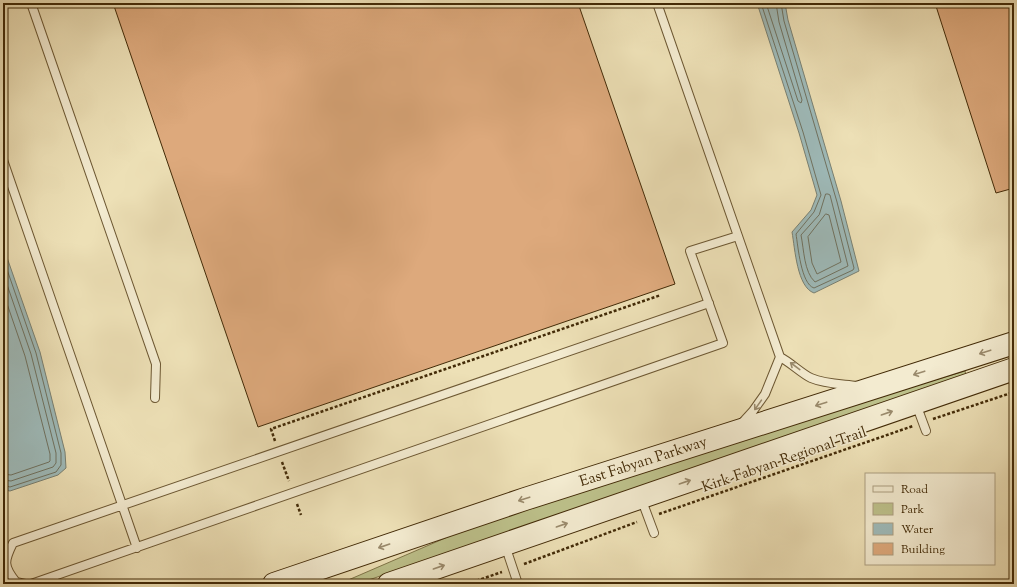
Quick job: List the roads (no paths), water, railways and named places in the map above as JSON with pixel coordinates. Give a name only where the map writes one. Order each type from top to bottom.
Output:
[{"type":"main road","name":"East Fabyan Parkway","points":[[274,584],[457,521],[1014,343]]},
{"type":"main road","points":[[388,584],[1014,370]]},
{"type":"lane","points":[[31,3],[156,364],[154,398]]},
{"type":"lane","points":[[657,3],[780,356],[765,394],[753,411],[735,431]]},
{"type":"lane","points":[[3,160],[137,548]]},
{"type":"lane","points":[[31,584],[723,343],[690,251],[738,236]]},
{"type":"lane","points":[[25,584],[16,582],[7,571],[6,557],[13,543],[709,303]]},
{"type":"lane","points":[[780,356],[789,361],[810,378],[836,384],[871,388]]},
{"type":"lane","points":[[916,403],[926,432]]},
{"type":"lane","points":[[641,497],[654,533]]},
{"type":"lane","points":[[505,544],[518,584]]},
{"type":"water","points":[[757,3],[785,3],[788,20],[841,201],[859,271],[814,293],[808,289],[800,276],[792,232],[811,210],[817,195],[799,133]]},
{"type":"water","points":[[3,246],[40,352],[65,452],[66,468],[58,475],[10,491],[5,490],[3,486]]}]
